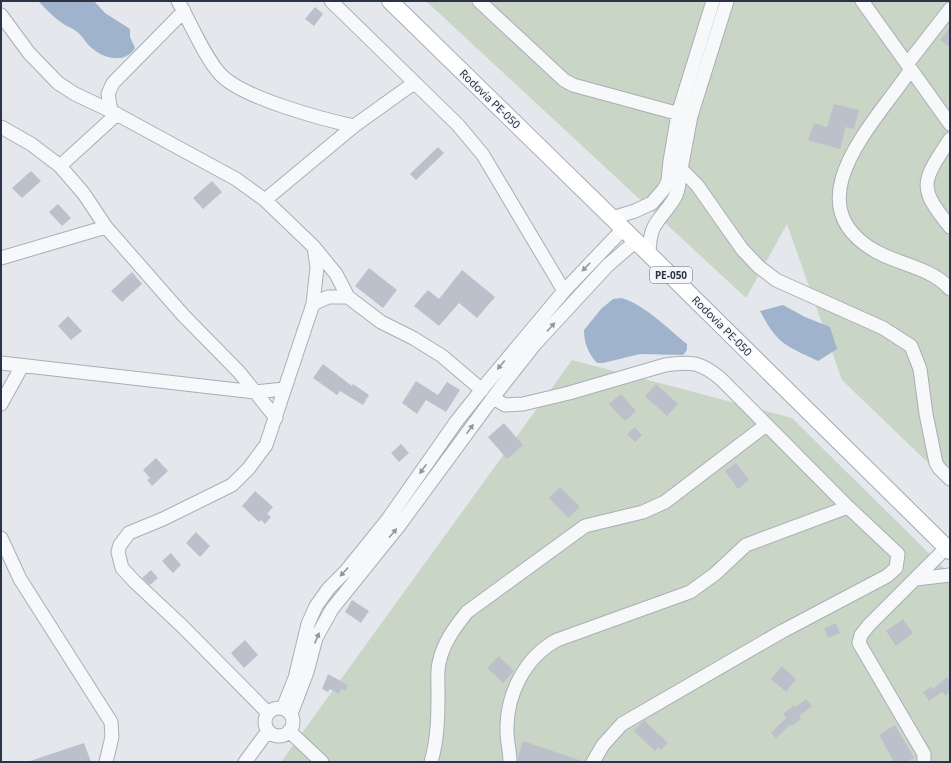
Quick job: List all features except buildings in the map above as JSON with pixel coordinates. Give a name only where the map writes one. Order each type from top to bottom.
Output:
[{"type":"main road","name":"Rodovia PE-050","points":[[390,1],[636,241],[948,550]]},
{"type":"street","points":[[331,1],[458,125],[483,155],[564,291]]},
{"type":"street","points":[[479,1],[564,80],[573,84],[685,115]]},
{"type":"street","points":[[649,254],[652,228],[677,193],[681,169],[685,115],[700,43],[713,1]]},
{"type":"street","points":[[612,218],[635,211],[652,203],[664,189],[668,181],[670,161],[685,115],[713,48],[727,1]]},
{"type":"street","points":[[862,1],[910,66],[950,124]]},
{"type":"street","points":[[114,113],[108,94],[113,83],[181,6],[212,63],[220,74],[231,83],[247,92],[300,111],[354,126]]},
{"type":"street","points":[[950,9],[868,127],[850,156],[840,188],[840,211],[852,231],[874,250],[927,273],[938,279],[950,289]]},
{"type":"street","points":[[1,15],[29,53],[55,81],[75,94],[114,113],[236,179],[265,200],[314,247],[336,274],[348,297],[381,322],[413,338],[442,356],[481,390],[493,398],[506,405],[523,404],[569,393],[665,365],[689,362],[696,363],[710,370],[848,507],[898,554],[896,568],[876,583],[781,632],[622,724],[603,745],[593,762]]},
{"type":"street","points":[[700,43],[713,48]]},
{"type":"street","points":[[265,200],[354,126],[414,83]]},
{"type":"street","points":[[60,166],[114,113]]},
{"type":"street","points":[[1,127],[31,144],[60,166],[84,194],[106,227],[184,316],[239,372],[276,418]]},
{"type":"street","points":[[950,140],[934,163],[928,174],[926,183],[928,195],[932,204],[950,227]]},
{"type":"street","points":[[670,161],[681,169],[697,185],[742,249],[758,266],[776,280],[883,328],[911,346],[920,369],[926,414],[936,462],[939,468],[950,479]]},
{"type":"street","points":[[652,203],[662,214]]},
{"type":"street","points":[[1,258],[106,227]]},
{"type":"street","points":[[287,711],[275,708],[268,712],[264,720],[268,731],[279,736],[289,731],[293,723],[287,711],[308,624],[316,606],[328,588],[346,571],[388,519],[456,422],[481,390],[564,291],[623,229]]},
{"type":"street","points":[[287,711],[307,672],[316,638],[332,608],[398,527],[493,398],[535,344],[608,264],[636,241]]},
{"type":"street","points":[[268,712],[182,626],[135,582],[122,568],[118,552],[120,545],[129,533],[163,519],[232,485],[250,468],[266,445],[313,304],[317,267],[314,247]]},
{"type":"street","points":[[598,255],[608,264]]},
{"type":"street","points":[[574,281],[583,291]]},
{"type":"street","points":[[313,304],[328,298],[348,297]]},
{"type":"street","points":[[1,363],[255,392],[284,389]]},
{"type":"street","points":[[1,404],[22,366]]},
{"type":"street","points":[[431,762],[438,726],[439,664],[447,641],[454,628],[467,612],[585,526],[643,512],[665,502],[766,425]]},
{"type":"street","points":[[510,762],[507,731],[511,700],[526,667],[546,646],[690,592],[715,574],[746,545],[848,507]]},
{"type":"street","points":[[1,538],[23,585],[111,722],[112,737],[106,762]]},
{"type":"street","points":[[924,762],[924,754],[859,643],[861,635],[865,630],[916,579],[948,550]]},
{"type":"street","points":[[916,579],[950,575]]},
{"type":"street","points":[[245,762],[268,731]]},
{"type":"street","points":[[289,731],[322,762]]},
{"type":"green space","points":[[426,1],[950,1],[950,484],[842,380],[787,224],[746,298]]},
{"type":"green space","points":[[572,360],[792,418],[950,574],[950,762],[281,762]]},
{"type":"water","points":[[38,1],[94,1],[105,13],[130,29],[130,37],[135,48],[131,53],[121,58],[104,56],[91,47],[76,31],[58,20]]},
{"type":"water","points":[[622,298],[648,312],[687,344],[687,350],[683,355],[640,354],[603,363],[597,363],[587,348],[584,330],[601,309],[613,299]]},
{"type":"water","points":[[783,305],[805,317],[830,327],[837,349],[818,361],[783,343],[772,331],[760,311]]}]
